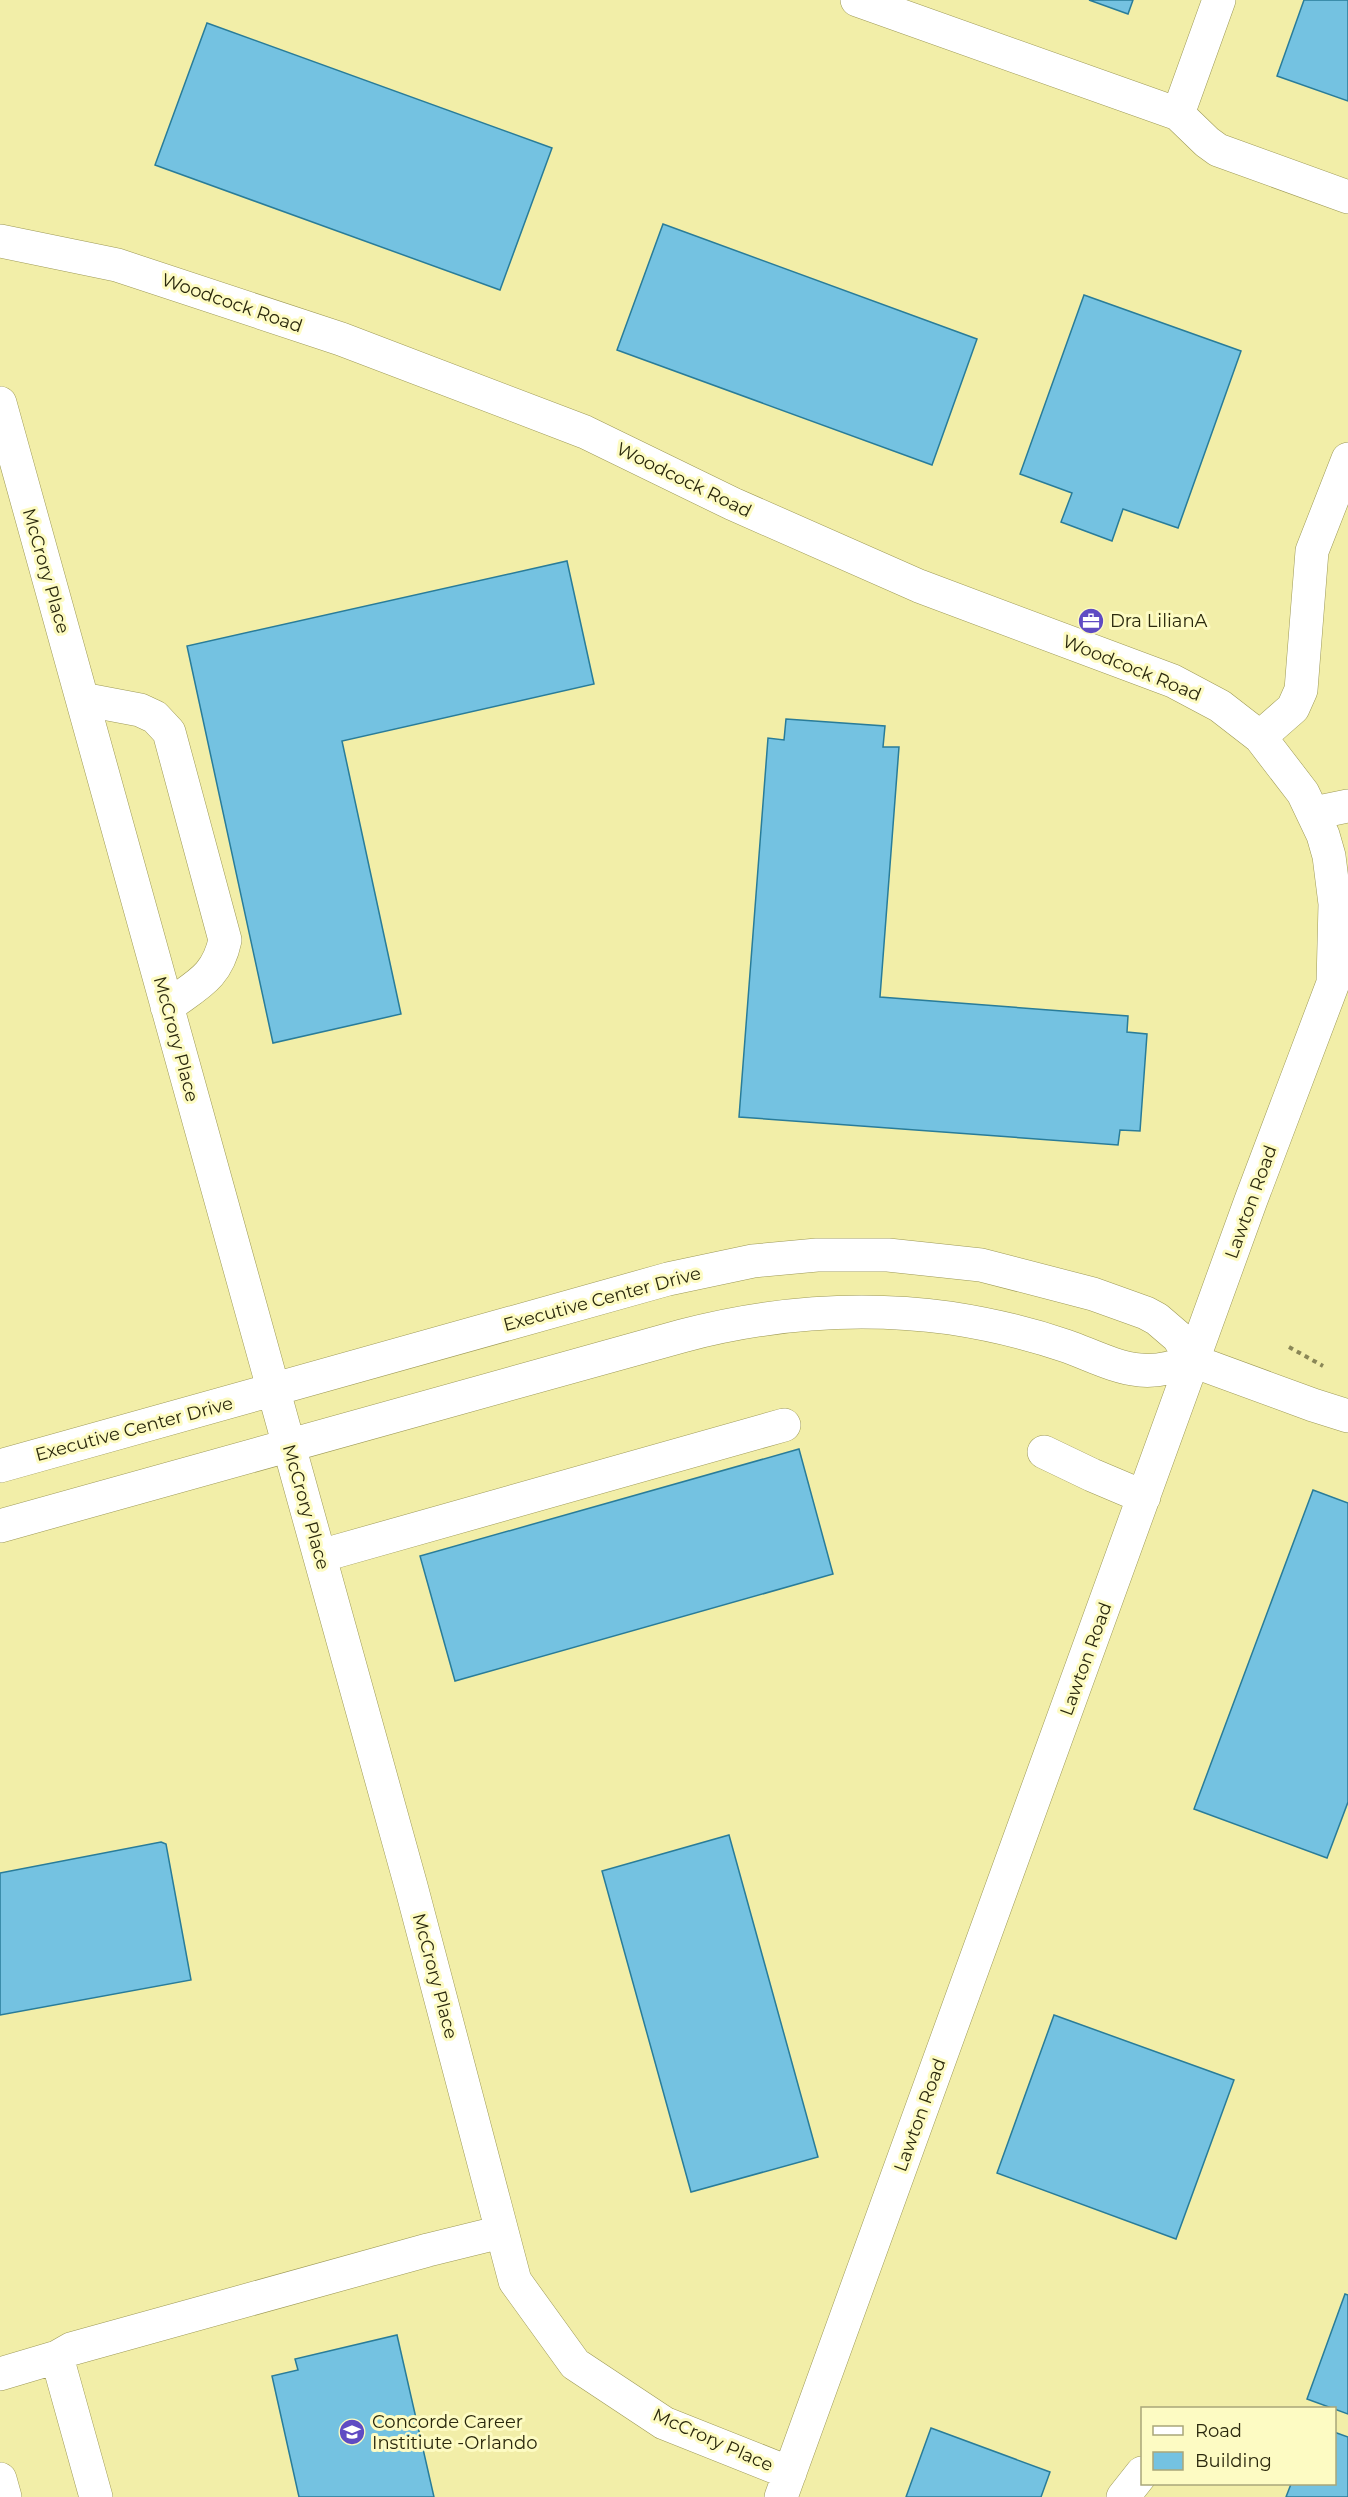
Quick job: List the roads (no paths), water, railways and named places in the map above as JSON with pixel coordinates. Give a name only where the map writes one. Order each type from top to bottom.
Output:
[{"type":"street","points":[[857,0],[1179,114],[1206,142],[1218,150],[1348,197]]},
{"type":"street","points":[[1179,114],[1219,0]]},
{"type":"street","name":"Woodcock Road","points":[[0,241],[117,265],[341,339],[585,432],[733,504],[888,573],[1173,681],[1221,706],[1260,737],[1289,773],[1314,813]]},
{"type":"street","name":"McCrory Place","points":[[0,403],[438,1986],[515,2281],[575,2364],[664,2423],[785,2485]]},
{"type":"street","points":[[1260,737],[1293,708],[1301,690],[1312,551],[1348,459]]},
{"type":"street","points":[[82,699],[140,710],[155,717],[169,732],[225,940],[222,955],[213,972],[167,1007]]},
{"type":"street","points":[[1314,813],[1348,806]]},
{"type":"street","name":"Lawton Road","points":[[785,2485],[1251,1200],[1333,983],[1342,930],[1329,856],[1314,813]]},
{"type":"street","name":"Executive Center Drive","points":[[0,1466],[274,1391],[668,1278],[753,1261],[817,1255],[888,1255],[953,1261],[1009,1271],[1074,1289],[1120,1303],[1157,1318],[1178,1337],[1193,1361]]},
{"type":"street","points":[[0,1526],[700,1331],[780,1317],[866,1313],[941,1317],[1005,1328],[1140,1370],[1168,1368],[1193,1361],[1348,1416]]},
{"type":"street","points":[[320,1556],[784,1425]]},
{"type":"street","points":[[1044,1452],[1144,1497]]},
{"type":"street","points":[[0,2374],[57,2356],[71,2349],[176,2319],[501,2232]]},
{"type":"street","points":[[57,2356],[96,2497]]},
{"type":"street","points":[[1123,2497],[1141,2475]]},
{"type":"street","points":[[0,2479],[5,2497]]},
{"type":"place","name":"Dra LilianA","points":[[1091,621]]},
{"type":"place","name":"Concorde Career Institiute -Orlando","points":[[352,2432]]}]
